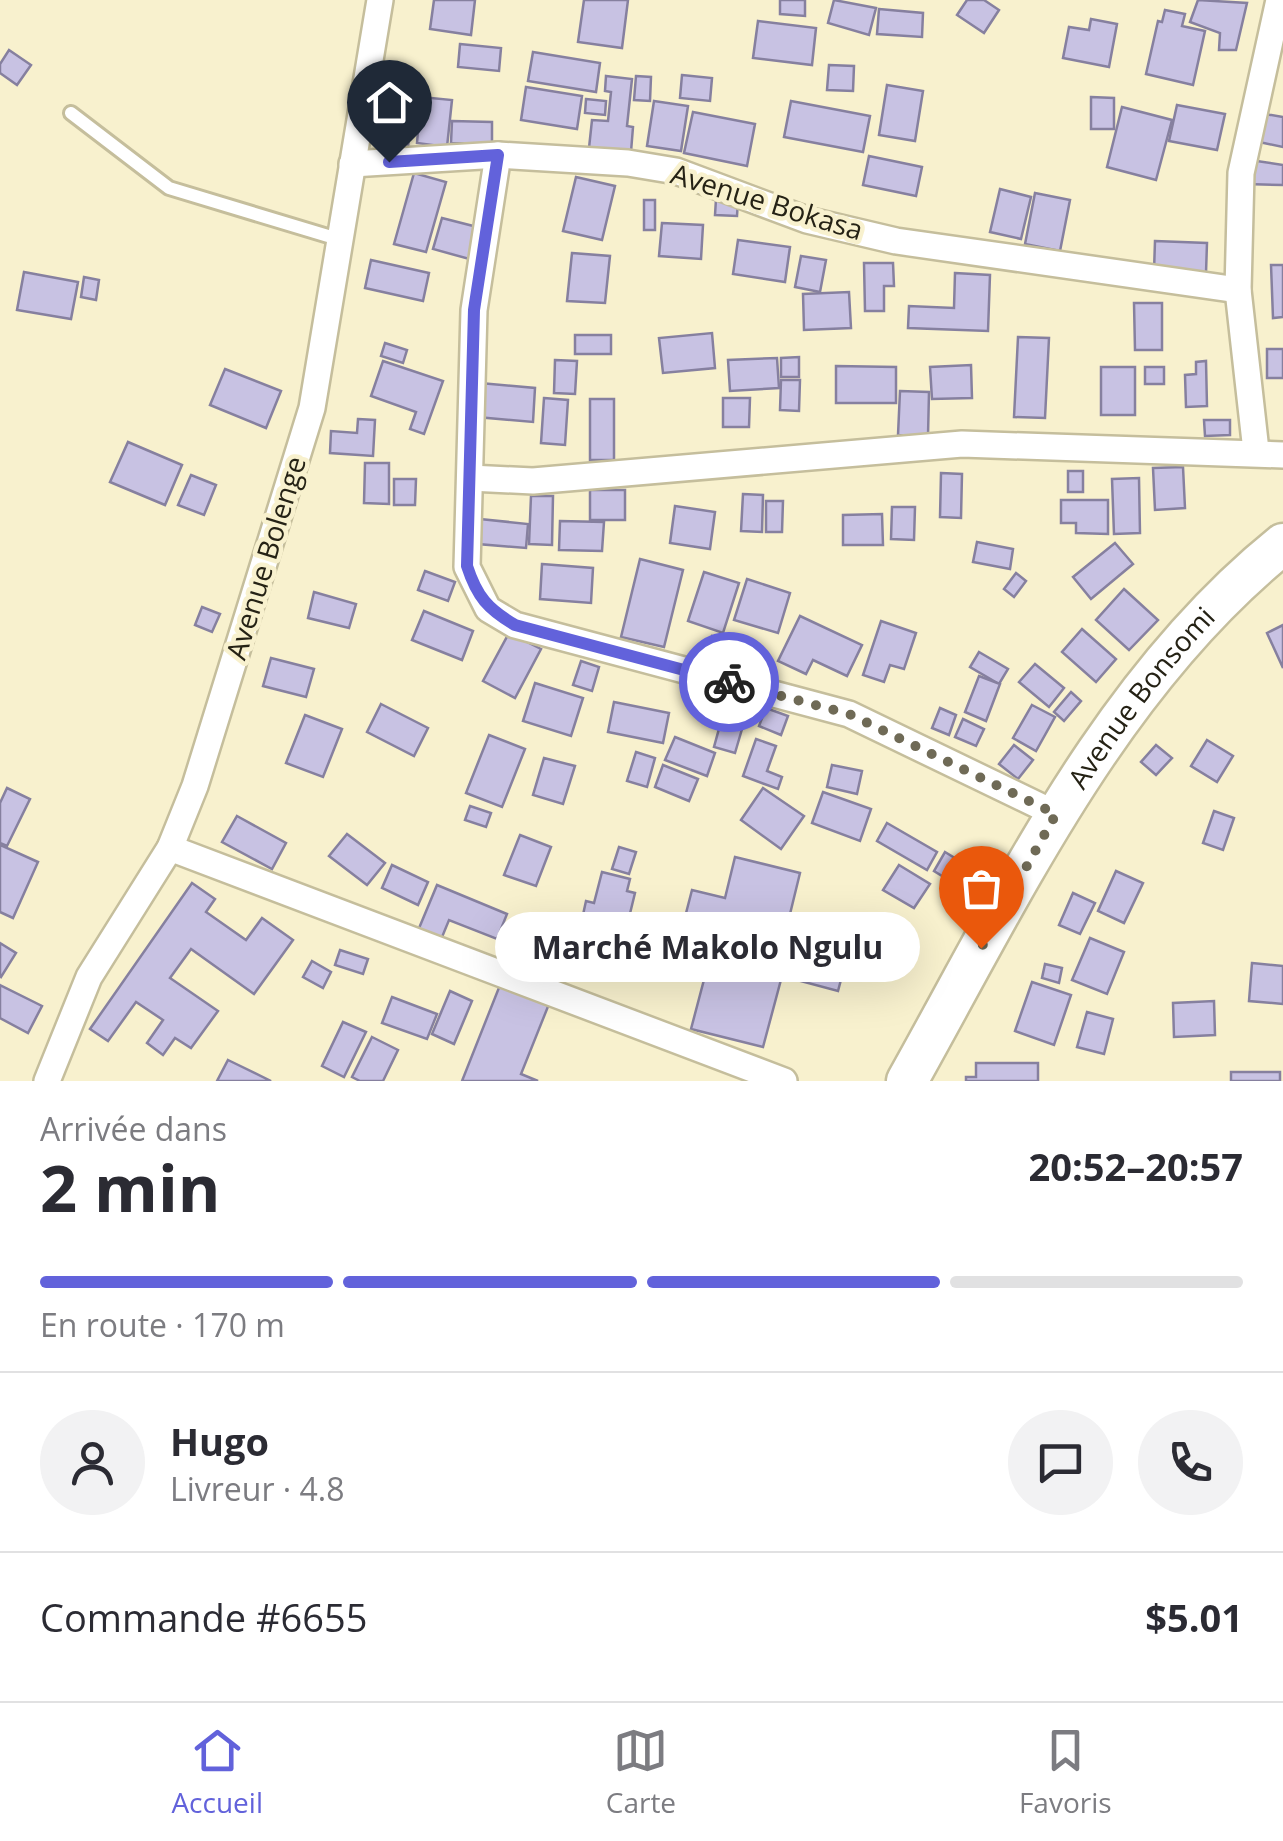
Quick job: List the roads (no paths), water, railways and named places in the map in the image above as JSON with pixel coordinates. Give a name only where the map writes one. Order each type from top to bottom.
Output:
[{"type":"main road","name":"Avenue Bonsomi","points":[[907,1081],[1056,814],[1154,672],[1279,559]]},
{"type":"street","name":"Avenue Bolenge","points":[[46,1081],[88,978],[170,848],[196,786],[312,408],[380,0]]},
{"type":"street","points":[[1256,451],[1238,290],[1241,173],[1280,0]]},
{"type":"street","name":"Avenue Bokasa","points":[[352,164],[498,155],[628,163],[676,171],[807,220],[896,241],[1238,290]]},
{"type":"street","points":[[498,155],[474,310],[467,566],[474,590],[488,609],[515,625],[849,714],[1056,814]]},
{"type":"street","points":[[470,478],[533,481],[962,444],[1256,451],[1283,455]]},
{"type":"street","points":[[170,848],[784,1081]]},
{"type":"lane","points":[[71,113],[169,188],[338,239]]},
{"type":"place","name":"Marché Makolo Ngulu","points":[[981,948]]}]
